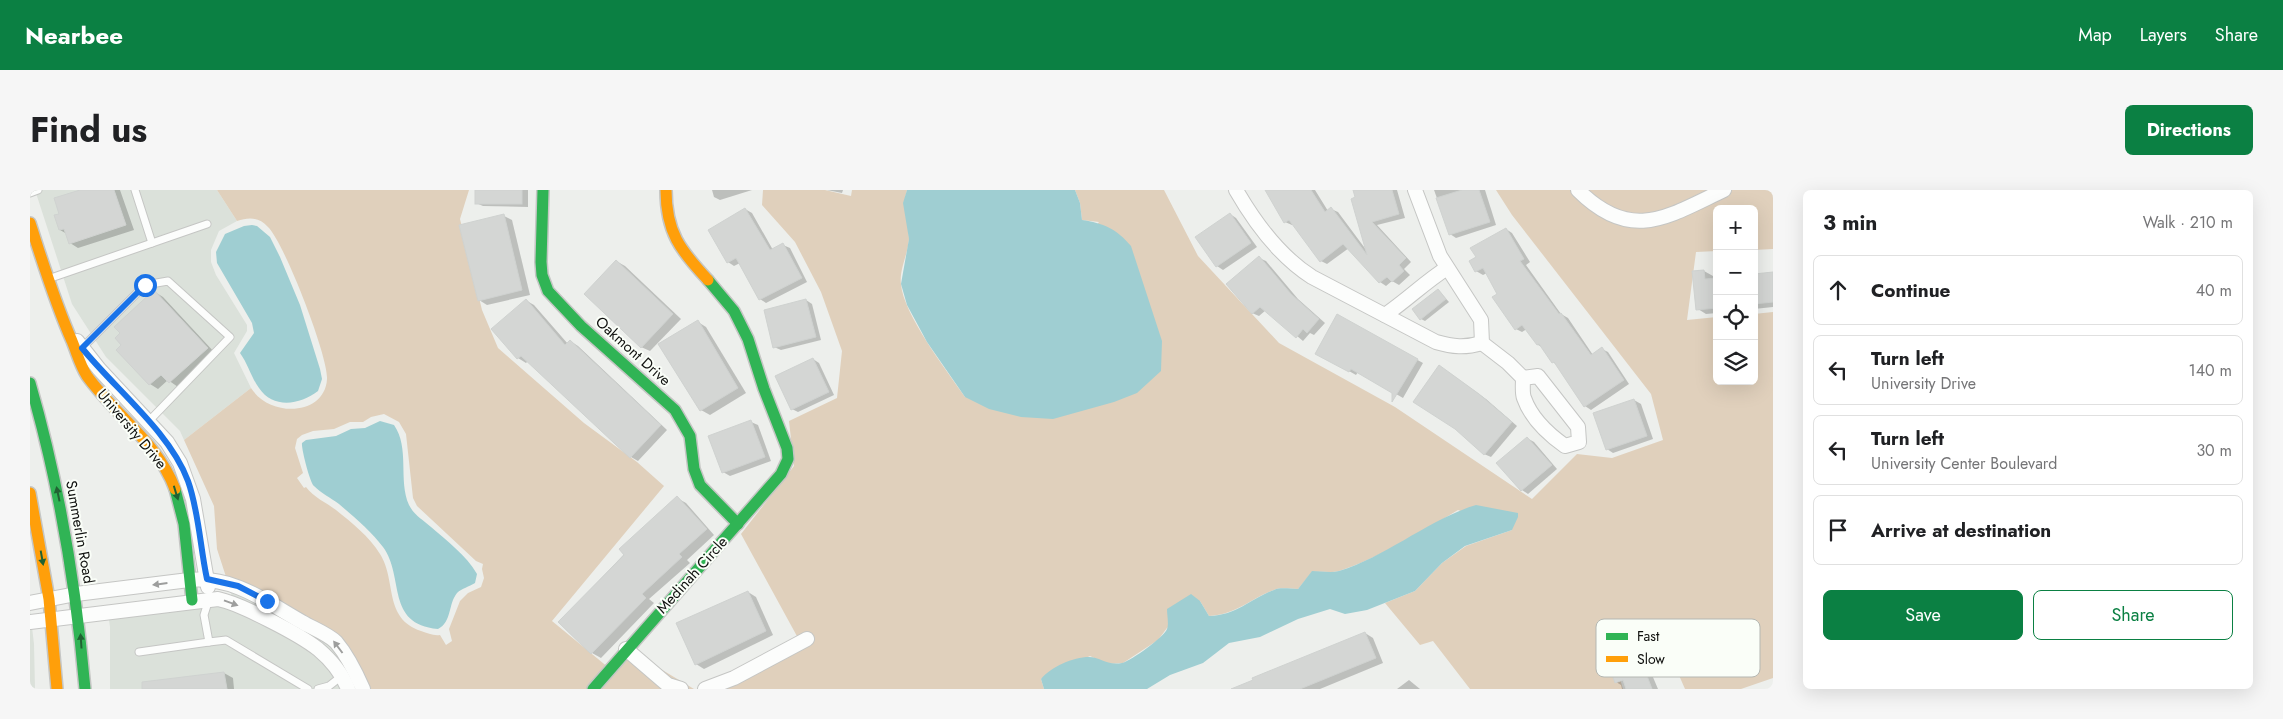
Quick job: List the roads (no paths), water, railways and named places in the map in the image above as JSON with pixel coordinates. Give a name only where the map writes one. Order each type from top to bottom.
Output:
[{"type":"street","name":"Oakmont Drive","points":[[543,190],[542,275],[548,290],[581,326],[675,410],[690,436],[694,469],[700,485],[738,524]]},
{"type":"street","name":"Medinah Circle","points":[[592,689],[781,474],[788,459],[785,442],[764,389],[743,326],[724,297],[687,259],[674,239],[666,216],[666,190]]},
{"type":"street","points":[[1236,190],[1276,246],[1299,268],[1436,342],[1453,347],[1467,348],[1482,343]]},
{"type":"street","points":[[1415,190],[1430,234],[1447,268],[1481,320],[1482,343],[1508,363],[1523,378],[1523,397],[1539,423],[1551,436],[1565,446],[1579,442],[1578,427],[1552,392],[1538,376],[1523,378]]},
{"type":"street","points":[[1578,190],[1590,202],[1615,216],[1644,221],[1660,219],[1724,190]]},
{"type":"street","name":"University Drive","points":[[30,223],[63,323],[86,374],[103,397],[136,432],[164,466],[177,494],[192,600]]},
{"type":"street","points":[[1385,315],[1409,298],[1425,282],[1447,268]]},
{"type":"street","name":"University Drive","points":[[63,323],[99,369],[167,442],[188,481],[210,598]]},
{"type":"street","name":"Summerlin Road","points":[[30,384],[50,459],[66,534],[79,615],[85,689]]},
{"type":"street","points":[[136,432],[148,422]]},
{"type":"street","points":[[30,493],[52,619],[57,689]]},
{"type":"street","points":[[30,603],[76,594],[189,580],[207,579],[238,586],[335,642],[347,672],[348,689]]},
{"type":"street","points":[[30,622],[210,598],[227,601],[242,606],[309,644],[333,664],[347,672],[363,689]]},
{"type":"street","points":[[705,689],[734,678],[807,639]]},
{"type":"street","points":[[626,649],[668,685],[682,689]]},
{"type":"lane","points":[[30,193],[38,190]]},
{"type":"lane","points":[[135,190],[152,243]]},
{"type":"lane","points":[[48,280],[207,224]]},
{"type":"lane","points":[[82,348],[145,285],[168,281],[230,337],[148,422]]},
{"type":"lane","points":[[204,615],[210,598]]},
{"type":"lane","points":[[192,600],[204,615],[209,642]]},
{"type":"lane","points":[[138,652],[226,640],[308,689]]},
{"type":"lane","points":[[318,689],[329,686],[347,672]]},
{"type":"water","points":[[907,190],[1075,190],[1080,203],[1082,220],[1097,223],[1115,231],[1131,246],[1162,341],[1161,371],[1137,393],[1114,402],[1053,419],[1021,417],[989,409],[965,397],[927,342],[907,305],[901,284],[909,239],[903,203]]},
{"type":"water","points":[[244,226],[257,226],[270,237],[280,257],[300,305],[320,369],[322,379],[318,391],[295,402],[279,402],[272,399],[265,395],[256,384],[240,353],[254,333],[252,323],[217,263],[216,252],[225,234]]},
{"type":"water","points":[[380,421],[394,425],[399,434],[403,454],[404,485],[411,509],[462,554],[477,574],[475,583],[461,590],[454,597],[446,622],[438,629],[421,625],[410,618],[403,609],[390,559],[383,547],[356,519],[314,486],[306,465],[302,443],[306,440],[336,436],[351,429],[365,428]]},
{"type":"water","points":[[1476,505],[1518,513],[1512,530],[1465,546],[1442,563],[1415,591],[1367,610],[1345,614],[1330,609],[1298,619],[1260,637],[1229,643],[1203,663],[1170,675],[1147,689],[1044,689],[1041,679],[1050,670],[1069,661],[1089,657],[1117,664],[1139,653],[1165,633],[1168,622],[1167,609],[1191,594],[1200,601],[1209,616],[1228,613],[1276,589],[1298,589],[1312,571],[1336,572],[1357,564],[1442,519]]}]
